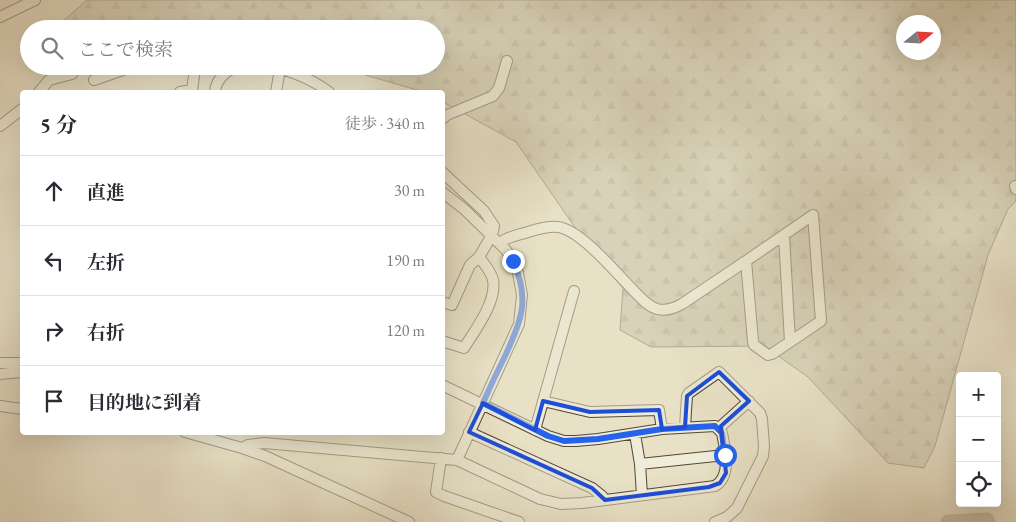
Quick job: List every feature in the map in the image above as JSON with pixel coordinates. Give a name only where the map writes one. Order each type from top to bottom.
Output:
[{"type":"street","points":[[0,18],[35,0]]},
{"type":"street","points":[[445,117],[493,96],[499,88],[507,61]]},
{"type":"street","points":[[41,90],[50,80],[68,75]]},
{"type":"street","points":[[94,80],[108,75]]},
{"type":"street","points":[[192,90],[194,75]]},
{"type":"street","points":[[215,90],[224,75]]},
{"type":"street","points":[[275,75],[276,90]]},
{"type":"street","points":[[298,75],[326,90]]},
{"type":"street","points":[[0,126],[20,111]]},
{"type":"street","points":[[445,175],[491,220],[494,226],[492,235],[479,257],[470,265],[452,305],[445,303]]},
{"type":"street","points":[[445,195],[492,235],[513,261],[518,273],[523,303],[520,324],[457,460]]},
{"type":"street","points":[[500,243],[509,238],[547,227],[559,227],[567,230],[575,234],[602,259],[644,302],[656,309],[664,310],[682,304],[813,215],[821,321],[772,354],[768,355],[754,345],[746,261]]},
{"type":"street","points":[[784,235],[790,342]]},
{"type":"street","points":[[445,342],[464,348],[492,299],[493,280],[486,265],[479,257]]},
{"type":"street","points":[[535,430],[574,291]]},
{"type":"street","points":[[0,363],[20,363]]},
{"type":"street","points":[[0,374],[20,372]]},
{"type":"street","points":[[685,427],[687,396],[716,373],[722,373],[760,413],[762,419],[763,456],[737,508],[726,517],[715,522]]},
{"type":"street","points":[[242,448],[248,444],[264,442],[457,460],[540,499],[570,504],[716,486],[724,480],[726,473],[722,433],[715,426],[662,429],[598,439],[564,441],[535,430],[483,403],[445,386]]},
{"type":"street","points":[[719,428],[748,401]]},
{"type":"street","points":[[543,402],[590,412],[659,410],[662,429]]},
{"type":"street","points":[[0,406],[20,409]]},
{"type":"street","points":[[469,432],[592,488],[604,500]]},
{"type":"street","points":[[635,434],[640,464],[642,495]]},
{"type":"street","points":[[196,435],[265,456],[410,522]]},
{"type":"street","points":[[640,464],[725,455]]},
{"type":"street","points":[[441,458],[436,492],[519,522]]},
{"type":"highlighted area","points":[[719,372],[749,401],[721,426],[726,473],[720,483],[709,487],[605,500],[592,488],[469,432],[483,403],[535,430],[543,401],[590,412],[659,410],[662,429],[685,427],[687,396]]},
{"type":"green space","points":[[87,0],[1016,0],[1016,201],[1008,209],[988,255],[935,446],[924,468],[888,463],[808,377],[764,346],[651,347],[620,330],[623,288],[585,242],[516,142],[445,103],[445,90],[417,90],[365,75],[445,75],[445,20],[64,20]]},
{"type":"waterway","points":[[948,522],[987,520],[988,522]]},
{"type":"route","points":[[513,261],[518,273],[523,303],[520,324],[483,403],[548,436],[564,441],[598,439],[662,429],[715,426],[722,433],[725,455]]}]
